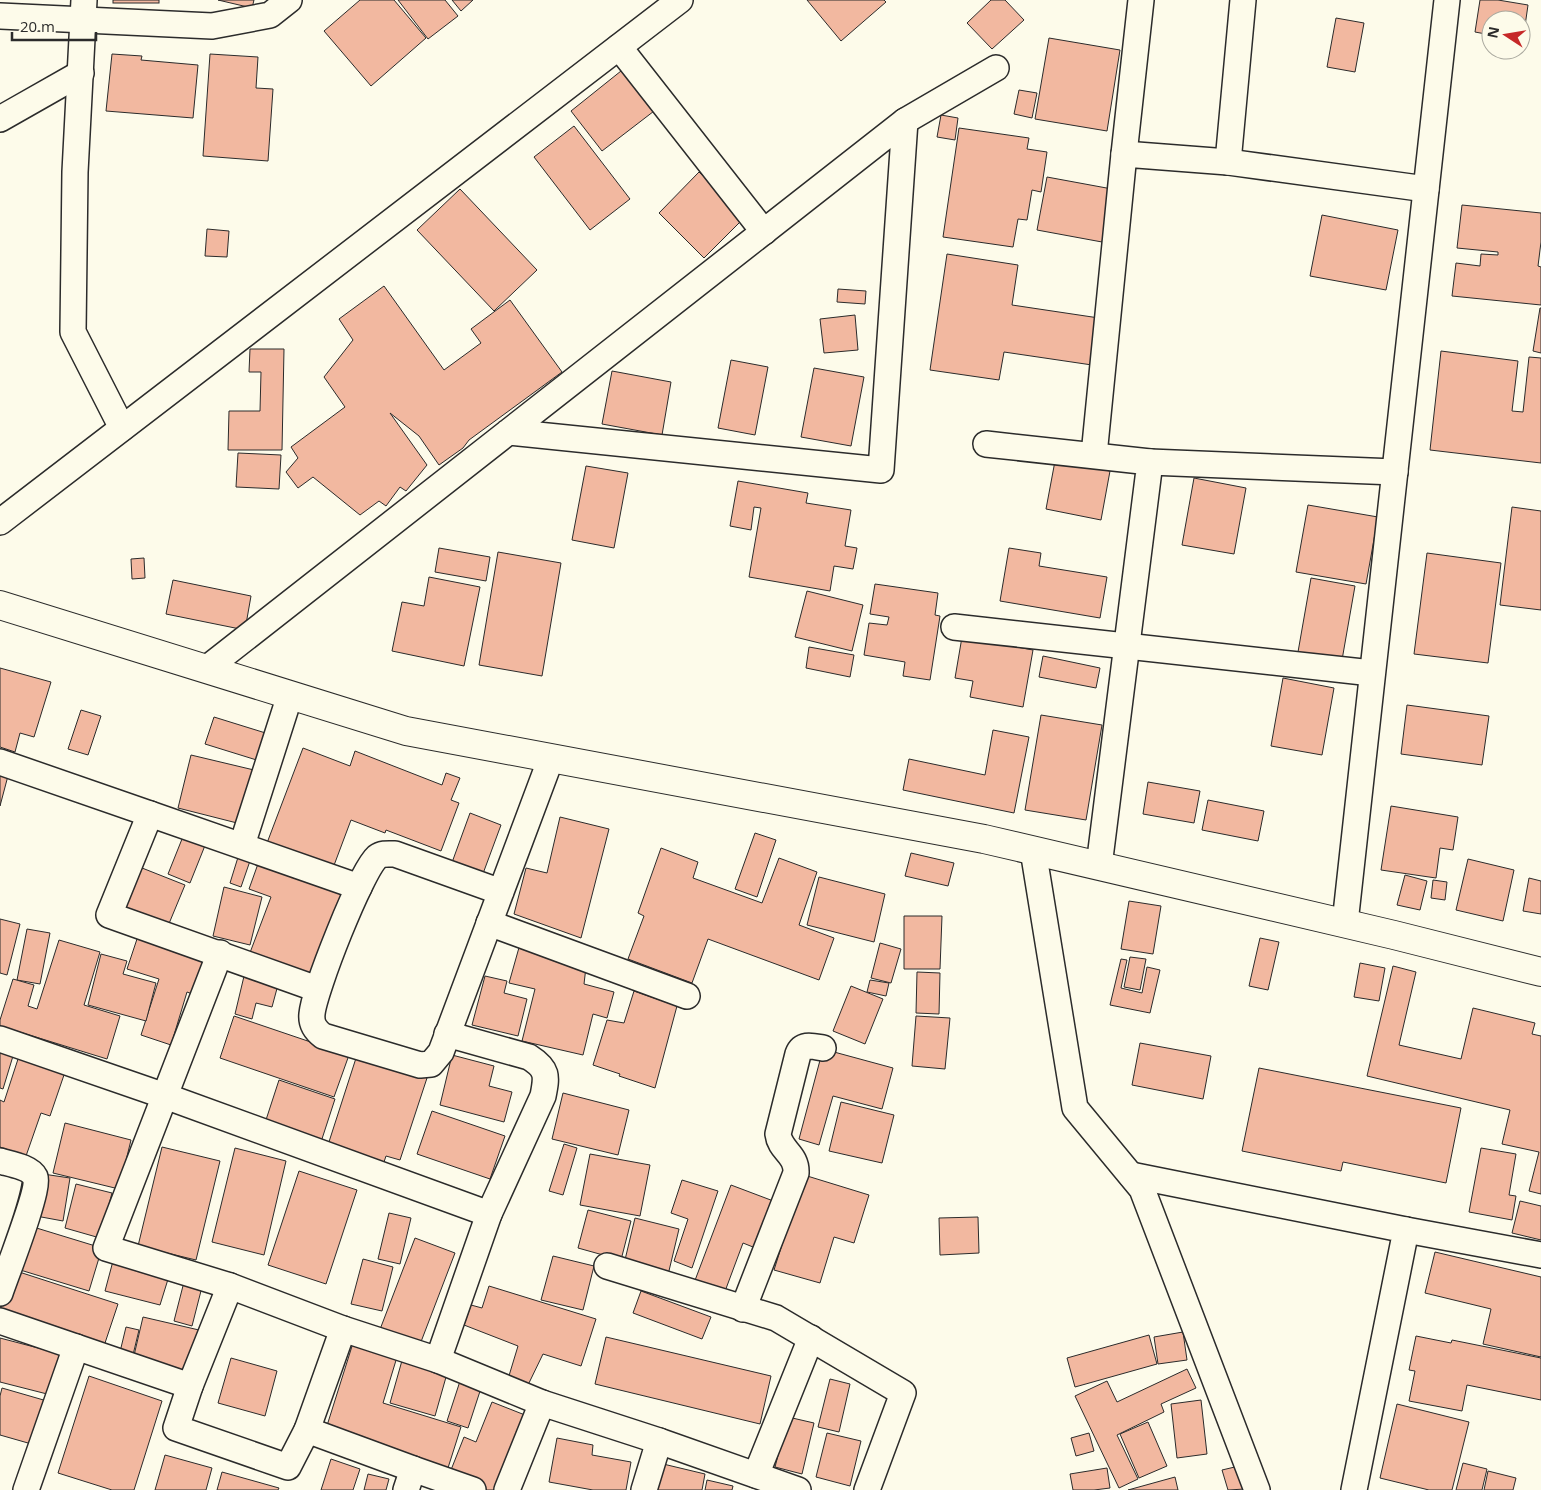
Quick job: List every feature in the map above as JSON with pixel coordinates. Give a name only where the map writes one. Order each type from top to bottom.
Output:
[{"type":"street","points":[[0,16],[84,10],[212,26],[270,15],[289,0]]},
{"type":"street","points":[[0,522],[680,0]]},
{"type":"street","points":[[1094,455],[1141,0]]},
{"type":"street","points":[[1228,162],[1242,0]]},
{"type":"street","points":[[1345,923],[1447,0]]},
{"type":"street","points":[[84,10],[75,172],[73,332],[122,428]]},
{"type":"street","points":[[619,47],[764,232]]},
{"type":"street","points":[[206,669],[905,121],[996,68]]},
{"type":"street","points":[[0,119],[81,73]]},
{"type":"street","points":[[508,432],[881,470],[905,121]]},
{"type":"street","points":[[1124,154],[1228,162],[1426,189]]},
{"type":"street","points":[[986,444],[1150,462],[1395,472]]},
{"type":"street","points":[[1099,866],[1150,462]]},
{"type":"street","points":[[0,605],[406,731],[984,839],[1345,923],[1541,972]]},
{"type":"street","points":[[954,627],[1372,673]]},
{"type":"street","points":[[242,845],[290,695]]},
{"type":"street","points":[[501,892],[396,854],[387,853],[378,857],[359,887],[317,989],[311,1015],[312,1025],[317,1032],[323,1036],[426,1065],[431,1064],[441,1052],[447,1034],[501,892],[551,758]]},
{"type":"street","points":[[0,762],[359,887]]},
{"type":"street","points":[[150,814],[109,915],[317,989]]},
{"type":"street","points":[[1033,850],[1075,1108],[1142,1189],[1257,1490]]},
{"type":"street","points":[[489,923],[686,996]]},
{"type":"street","points":[[220,953],[106,1248],[230,1286],[343,1329],[438,1360],[542,1402],[798,1490]]},
{"type":"street","points":[[438,1360],[489,1214],[543,1096],[546,1081],[545,1070],[539,1063],[529,1057],[447,1034]]},
{"type":"street","points":[[0,1039],[165,1096],[489,1214]]},
{"type":"street","points":[[744,1309],[796,1173],[795,1162],[782,1145],[778,1134],[798,1054],[803,1046],[823,1048]]},
{"type":"street","points":[[0,1161],[31,1172],[35,1178],[35,1188],[31,1204],[0,1293]]},
{"type":"street","points":[[1131,1175],[1541,1256]]},
{"type":"street","points":[[1354,1490],[1406,1230]]},
{"type":"street","points":[[607,1266],[776,1318],[904,1393],[867,1490]]},
{"type":"street","points":[[230,1286],[190,1386],[176,1428],[288,1467],[307,1430],[343,1329]]},
{"type":"street","points":[[0,1321],[190,1386]]},
{"type":"street","points":[[756,1475],[811,1338]]},
{"type":"street","points":[[26,1490],[76,1347]]},
{"type":"street","points":[[507,1490],[542,1402]]},
{"type":"street","points":[[307,1430],[410,1479],[473,1490]]},
{"type":"street","points":[[644,1490],[659,1442]]},
{"type":"building","points":[[113,0],[159,0],[159,3],[113,3]]},
{"type":"building","points":[[218,0],[254,0],[252,8]]},
{"type":"building","points":[[360,0],[394,0],[426,38],[371,86],[324,31]]},
{"type":"building","points":[[398,0],[445,0],[458,16],[428,39]]},
{"type":"building","points":[[452,0],[473,0],[461,11]]},
{"type":"building","points":[[807,0],[884,0],[886,2],[841,41]]},
{"type":"building","points":[[991,0],[1005,0],[1024,20],[992,49],[967,23]]},
{"type":"building","points":[[1480,0],[1498,0],[1528,5],[1527,10],[1481,10],[1481,33],[1475,32]]},
{"type":"building","points":[[1336,18],[1364,23],[1355,72],[1327,67]]},
{"type":"building","points":[[1049,38],[1120,50],[1107,131],[1035,119]]},
{"type":"building","points":[[112,54],[142,56],[141,60],[198,65],[193,118],[106,111]]},
{"type":"building","points":[[210,54],[258,57],[256,88],[273,89],[268,161],[203,156]]},
{"type":"building","points":[[626,67],[658,108],[602,151],[571,111]]},
{"type":"building","points":[[1019,90],[1037,93],[1032,118],[1014,114]]},
{"type":"building","points":[[941,115],[958,118],[955,140],[937,137]]},
{"type":"building","points":[[574,126],[630,199],[590,230],[534,157]]},
{"type":"building","points":[[959,128],[1029,138],[1027,149],[1047,152],[1041,192],[1032,190],[1027,220],[1018,219],[1013,247],[943,237]]},
{"type":"building","points":[[699,172],[745,217],[704,258],[659,213]]},
{"type":"building","points":[[1047,177],[1112,189],[1102,242],[1037,230]]},
{"type":"building","points":[[460,189],[537,270],[494,311],[417,230]]},
{"type":"building","points":[[1462,205],[1541,213],[1541,242],[1538,266],[1541,267],[1541,305],[1452,296],[1456,263],[1480,266],[1481,254],[1498,255],[1498,252],[1457,248]]},
{"type":"building","points":[[1322,215],[1398,230],[1386,290],[1310,276]]},
{"type":"building","points":[[207,229],[229,231],[227,257],[205,256]]},
{"type":"building","points":[[947,254],[1018,265],[1012,305],[1099,318],[1092,365],[1004,352],[999,380],[930,370]]},
{"type":"building","points":[[384,286],[444,370],[481,343],[471,329],[510,300],[562,372],[469,440],[463,448],[439,465],[419,436],[390,413],[427,465],[406,491],[400,487],[386,506],[379,501],[360,515],[313,477],[298,488],[286,472],[298,458],[291,447],[345,407],[324,377],[353,340],[339,319]]},
{"type":"building","points":[[838,289],[866,291],[865,304],[837,302]]},
{"type":"building","points":[[1541,308],[1541,353],[1533,351]]},
{"type":"building","points":[[855,315],[858,350],[824,353],[820,319]]},
{"type":"building","points":[[250,349],[284,349],[282,450],[228,450],[229,411],[260,411],[261,372],[249,372]]},
{"type":"building","points":[[1441,351],[1518,361],[1512,411],[1523,412],[1529,357],[1541,358],[1541,463],[1430,450]]},
{"type":"building","points":[[731,360],[768,367],[755,435],[718,428]]},
{"type":"building","points":[[814,368],[864,377],[851,446],[801,437]]},
{"type":"building","points":[[612,371],[671,382],[662,435],[602,424]]},
{"type":"building","points":[[238,453],[281,455],[279,489],[236,487]]},
{"type":"building","points":[[1055,461],[1110,471],[1101,520],[1046,509]]},
{"type":"building","points":[[586,466],[628,473],[614,548],[572,540]]},
{"type":"building","points":[[1194,478],[1246,488],[1234,554],[1182,545]]},
{"type":"building","points":[[738,481],[808,493],[806,503],[851,510],[845,546],[857,548],[853,569],[834,566],[830,591],[749,577],[761,508],[754,507],[751,530],[730,526]]},
{"type":"building","points":[[1308,505],[1378,517],[1366,584],[1296,572]]},
{"type":"building","points":[[1512,507],[1541,511],[1541,610],[1500,605]]},
{"type":"building","points":[[439,548],[490,557],[486,581],[435,572]]},
{"type":"building","points":[[1009,548],[1041,553],[1039,566],[1107,577],[1100,618],[1000,601]]},
{"type":"building","points":[[498,552],[561,563],[542,676],[479,665]]},
{"type":"building","points":[[1427,553],[1501,563],[1488,663],[1414,654]]},
{"type":"building","points":[[144,558],[145,578],[132,579],[131,559]]},
{"type":"building","points":[[429,577],[480,587],[464,666],[392,651],[402,602],[424,606]]},
{"type":"building","points":[[1311,578],[1355,586],[1342,660],[1298,652]]},
{"type":"building","points":[[173,580],[251,596],[245,630],[166,614]]},
{"type":"building","points":[[875,584],[938,593],[935,615],[940,616],[930,680],[903,676],[905,662],[864,655],[869,623],[887,625],[889,617],[870,614]]},
{"type":"building","points":[[807,591],[863,605],[852,651],[795,637]]},
{"type":"building","points":[[962,637],[1033,650],[1023,707],[970,697],[973,681],[955,678]]},
{"type":"building","points":[[809,647],[854,655],[850,677],[806,668]]},
{"type":"building","points":[[1043,656],[1100,668],[1096,688],[1039,677]]},
{"type":"building","points":[[0,668],[51,682],[34,737],[20,733],[15,752],[0,747]]},
{"type":"building","points":[[1283,678],[1334,688],[1322,755],[1271,746]]},
{"type":"building","points":[[1407,705],[1489,716],[1482,765],[1401,754]]},
{"type":"building","points":[[81,710],[101,716],[88,755],[68,749]]},
{"type":"building","points":[[1041,715],[1102,725],[1086,820],[1025,810]]},
{"type":"building","points":[[214,717],[272,735],[263,762],[205,744]]},
{"type":"building","points":[[993,730],[1029,737],[1014,813],[903,790],[909,759],[985,775]]},
{"type":"building","points":[[303,748],[350,766],[355,751],[442,785],[446,773],[460,778],[451,800],[459,803],[441,851],[386,830],[385,833],[351,820],[333,868],[267,843]]},
{"type":"building","points":[[191,755],[254,770],[241,824],[178,808]]},
{"type":"building","points":[[0,770],[9,772],[0,806]]},
{"type":"building","points":[[1148,782],[1200,791],[1194,823],[1143,814]]},
{"type":"building","points":[[1208,800],[1264,811],[1258,841],[1202,830]]},
{"type":"building","points":[[1391,806],[1458,817],[1453,850],[1440,848],[1436,878],[1381,870]]},
{"type":"building","points":[[470,813],[501,825],[481,879],[450,868]]},
{"type":"building","points":[[560,817],[609,829],[581,938],[514,914],[526,868],[547,873]]},
{"type":"building","points":[[755,833],[776,840],[757,897],[735,889]]},
{"type":"building","points":[[184,834],[206,843],[190,883],[168,874]]},
{"type":"building","points":[[661,848],[698,862],[693,878],[762,903],[779,858],[817,872],[799,925],[834,938],[819,980],[708,939],[692,983],[628,959],[644,916],[638,913]]},
{"type":"building","points":[[911,853],[954,863],[948,886],[905,876]]},
{"type":"building","points":[[239,854],[251,858],[241,887],[230,883]]},
{"type":"building","points":[[1468,859],[1514,870],[1503,921],[1456,910]]},
{"type":"building","points":[[259,861],[347,893],[315,982],[248,958],[271,897],[249,889]]},
{"type":"building","points":[[137,866],[185,885],[168,926],[120,907]]},
{"type":"building","points":[[1405,875],[1427,881],[1420,910],[1397,905]]},
{"type":"building","points":[[819,877],[885,894],[874,942],[807,925]]},
{"type":"building","points":[[1529,878],[1541,881],[1541,914],[1523,911]]},
{"type":"building","points":[[1433,880],[1447,882],[1445,900],[1431,898]]},
{"type":"building","points":[[224,887],[262,897],[250,945],[213,936]]},
{"type":"building","points":[[1129,901],[1161,906],[1153,954],[1121,949]]},
{"type":"building","points":[[904,916],[942,916],[940,969],[904,969]]},
{"type":"building","points":[[0,919],[20,924],[7,975],[0,973]]},
{"type":"building","points":[[27,929],[50,933],[40,984],[17,980]]},
{"type":"building","points":[[139,933],[207,955],[195,995],[187,992],[171,1045],[141,1035],[159,979],[127,969]]},
{"type":"building","points":[[1260,938],[1279,942],[1268,990],[1249,986]]},
{"type":"building","points":[[59,940],[100,952],[84,1005],[120,1016],[107,1059],[0,1026],[0,1020],[13,979],[34,985],[28,1006],[37,1009]]},
{"type":"building","points":[[880,943],[901,949],[891,983],[871,978]]},
{"type":"building","points":[[520,944],[586,967],[584,984],[614,992],[607,1018],[593,1014],[583,1055],[522,1041],[535,989],[509,983]]},
{"type":"building","points":[[101,954],[127,961],[123,974],[156,983],[146,1021],[88,1005]]},
{"type":"building","points":[[1130,957],[1146,959],[1140,990],[1124,987]]},
{"type":"building","points":[[1121,959],[1127,960],[1121,988],[1142,993],[1147,967],[1160,970],[1150,1013],[1110,1005]]},
{"type":"building","points":[[1360,963],[1385,968],[1379,1001],[1354,997]]},
{"type":"building","points":[[1393,966],[1416,972],[1399,1045],[1461,1059],[1473,1008],[1535,1023],[1532,1034],[1541,1036],[1541,1194],[1529,1191],[1539,1152],[1502,1144],[1510,1110],[1367,1076]]},
{"type":"building","points":[[245,972],[279,981],[272,1007],[256,1003],[252,1019],[235,1014]]},
{"type":"building","points":[[917,972],[940,973],[939,1014],[916,1013]]},
{"type":"building","points":[[485,976],[507,981],[504,993],[527,999],[518,1036],[472,1025]]},
{"type":"building","points":[[870,980],[889,983],[886,996],[867,992]]},
{"type":"building","points":[[851,986],[883,999],[865,1044],[833,1031]]},
{"type":"building","points":[[634,991],[677,1006],[655,1088],[593,1065],[607,1020],[624,1023]]},
{"type":"building","points":[[234,1016],[349,1055],[334,1097],[220,1058]]},
{"type":"building","points":[[916,1016],[950,1018],[945,1069],[912,1066]]},
{"type":"building","points":[[1140,1043],[1211,1056],[1203,1099],[1132,1085]]},
{"type":"building","points":[[823,1049],[893,1068],[882,1109],[833,1096],[819,1145],[799,1139]]},
{"type":"building","points":[[0,1052],[13,1056],[3,1089],[0,1088]]},
{"type":"building","points":[[357,1055],[427,1078],[400,1160],[386,1156],[383,1165],[327,1148]]},
{"type":"building","points":[[452,1055],[494,1066],[489,1086],[512,1092],[504,1122],[440,1105]]},
{"type":"building","points":[[19,1056],[65,1072],[50,1116],[41,1113],[26,1156],[0,1147],[0,1100],[4,1102]]},
{"type":"building","points":[[1259,1068],[1461,1108],[1446,1183],[1343,1162],[1341,1171],[1242,1151]]},
{"type":"building","points":[[279,1080],[335,1099],[320,1145],[264,1126]]},
{"type":"building","points":[[563,1093],[629,1110],[618,1155],[552,1139]]},
{"type":"building","points":[[841,1102],[894,1115],[882,1163],[829,1151]]},
{"type":"building","points":[[432,1111],[505,1136],[490,1179],[417,1154]]},
{"type":"building","points":[[65,1123],[131,1140],[119,1189],[53,1173]]},
{"type":"building","points":[[564,1144],[577,1148],[563,1195],[549,1191]]},
{"type":"building","points":[[162,1147],[220,1161],[196,1260],[138,1246]]},
{"type":"building","points":[[235,1148],[286,1161],[264,1255],[212,1242]]},
{"type":"building","points":[[1481,1148],[1516,1154],[1509,1195],[1516,1196],[1512,1220],[1469,1212]]},
{"type":"building","points":[[590,1154],[650,1165],[640,1216],[580,1205]]},
{"type":"building","points":[[299,1171],[357,1190],[326,1284],[268,1265]]},
{"type":"building","points":[[43,1174],[70,1178],[63,1221],[36,1216]]},
{"type":"building","points":[[804,1175],[869,1195],[854,1243],[834,1237],[820,1283],[774,1270]]},
{"type":"building","points":[[682,1180],[718,1191],[692,1268],[674,1261],[688,1219],[671,1213]]},
{"type":"building","points":[[76,1184],[112,1193],[100,1238],[65,1228]]},
{"type":"building","points":[[731,1185],[776,1202],[758,1249],[743,1243],[724,1294],[694,1283]]},
{"type":"building","points":[[1520,1201],[1541,1206],[1541,1240],[1512,1233]]},
{"type":"building","points":[[588,1210],[631,1221],[621,1260],[578,1248]]},
{"type":"building","points":[[389,1213],[411,1218],[400,1264],[378,1259]]},
{"type":"building","points":[[978,1217],[979,1253],[940,1255],[939,1218]]},
{"type":"building","points":[[635,1218],[679,1229],[668,1275],[624,1264]]},
{"type":"building","points":[[30,1226],[102,1248],[89,1291],[17,1269]]},
{"type":"building","points":[[415,1238],[455,1253],[419,1347],[379,1332]]},
{"type":"building","points":[[1435,1252],[1541,1277],[1541,1357],[1483,1344],[1491,1309],[1425,1293]]},
{"type":"building","points":[[553,1256],[594,1266],[583,1310],[541,1300]]},
{"type":"building","points":[[363,1259],[393,1267],[382,1311],[351,1304]]},
{"type":"building","points":[[113,1261],[169,1276],[160,1305],[105,1291]]},
{"type":"building","points":[[13,1270],[118,1304],[103,1349],[0,1311]]},
{"type":"building","points":[[185,1278],[203,1283],[192,1326],[174,1321]]},
{"type":"building","points":[[489,1286],[596,1319],[581,1366],[543,1354],[528,1385],[508,1379],[518,1346],[464,1325],[471,1305],[482,1308]]},
{"type":"building","points":[[641,1291],[711,1317],[702,1339],[633,1313]]},
{"type":"building","points":[[143,1317],[199,1330],[187,1378],[132,1364]]},
{"type":"building","points":[[126,1327],[139,1330],[132,1359],[119,1356]]},
{"type":"building","points":[[1183,1332],[1187,1360],[1158,1364],[1154,1337]]},
{"type":"building","points":[[1149,1335],[1157,1364],[1075,1387],[1067,1358]]},
{"type":"building","points":[[1416,1336],[1451,1343],[1452,1340],[1541,1358],[1541,1400],[1467,1385],[1462,1411],[1409,1401],[1415,1371],[1409,1370]]},
{"type":"building","points":[[606,1337],[771,1376],[760,1424],[595,1384]]},
{"type":"building","points":[[0,1338],[61,1354],[51,1395],[0,1382]]},
{"type":"building","points":[[353,1343],[397,1357],[383,1403],[461,1427],[447,1471],[325,1432]]},
{"type":"building","points":[[403,1357],[448,1370],[435,1416],[390,1403]]},
{"type":"building","points":[[231,1358],[277,1371],[265,1416],[218,1403]]},
{"type":"building","points":[[1187,1369],[1196,1388],[1161,1404],[1164,1412],[1117,1435],[1138,1479],[1119,1488],[1075,1396],[1107,1381],[1117,1402]]},
{"type":"building","points":[[462,1375],[483,1382],[468,1428],[447,1421]]},
{"type":"building","points":[[89,1376],[162,1401],[134,1490],[112,1490],[58,1473]]},
{"type":"building","points":[[830,1379],[850,1384],[839,1432],[818,1427]]},
{"type":"building","points":[[2,1388],[47,1401],[35,1445],[0,1435],[0,1396]]},
{"type":"building","points":[[1201,1400],[1207,1454],[1177,1458],[1171,1404]]},
{"type":"building","points":[[492,1402],[530,1417],[495,1490],[486,1490],[449,1475],[464,1437],[476,1442]]},
{"type":"building","points":[[1397,1404],[1469,1422],[1452,1490],[1429,1490],[1380,1478]]},
{"type":"building","points":[[788,1417],[814,1423],[802,1474],[775,1467]]},
{"type":"building","points":[[1148,1422],[1167,1466],[1139,1478],[1120,1434]]},
{"type":"building","points":[[827,1433],[861,1441],[850,1486],[816,1477]]},
{"type":"building","points":[[1089,1433],[1094,1451],[1076,1456],[1071,1438]]},
{"type":"building","points":[[557,1438],[593,1445],[592,1455],[631,1462],[626,1490],[593,1490],[549,1482]]},
{"type":"building","points":[[165,1455],[212,1468],[206,1490],[155,1490]]},
{"type":"building","points":[[331,1459],[360,1469],[353,1490],[321,1490]]},
{"type":"building","points":[[659,1463],[705,1474],[702,1490],[652,1490]]},
{"type":"building","points":[[1463,1463],[1487,1469],[1482,1490],[1456,1490]]},
{"type":"building","points":[[1239,1466],[1245,1489],[1228,1490],[1222,1470]]},
{"type":"building","points":[[1107,1468],[1110,1488],[1073,1490],[1070,1474]]},
{"type":"building","points":[[1488,1471],[1516,1478],[1513,1490],[1484,1490]]},
{"type":"building","points":[[222,1472],[279,1488],[278,1490],[217,1490]]},
{"type":"building","points":[[368,1474],[389,1479],[386,1490],[364,1490]]},
{"type":"building","points":[[1175,1477],[1178,1490],[1128,1490]]},
{"type":"building","points":[[707,1480],[733,1486],[732,1490],[705,1490]]}]
